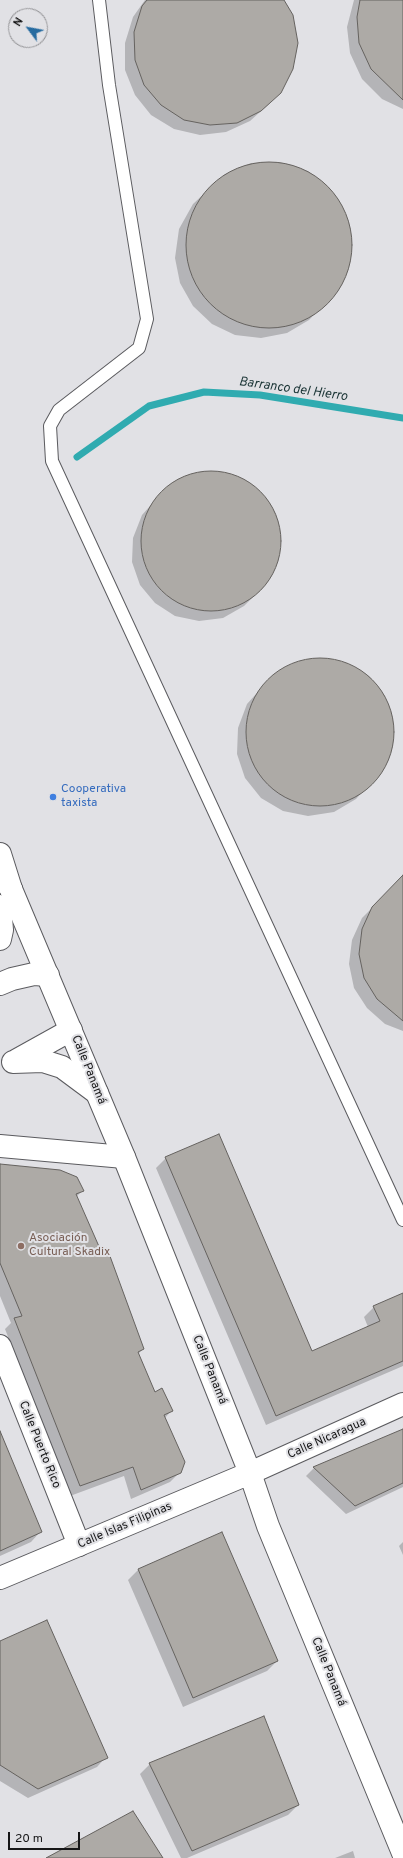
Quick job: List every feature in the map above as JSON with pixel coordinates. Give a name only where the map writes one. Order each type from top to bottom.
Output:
[{"type":"main road","points":[[0,854],[4,889],[2,930],[0,938]]},
{"type":"main road","name":"Calle Panamá","points":[[4,889],[48,975],[124,1157],[250,1473],[268,1526],[403,1853]]},
{"type":"main road","points":[[0,984],[12,979],[34,974],[48,975]]},
{"type":"main road","points":[[6,1066],[71,1030]]},
{"type":"main road","points":[[6,1066],[43,1061],[62,1067],[97,1093]]},
{"type":"main road","points":[[0,1146],[124,1157]]},
{"type":"main road","name":"Calle Puerto Rico","points":[[0,1346],[79,1545]]},
{"type":"main road","name":"Calle Nicaragua","points":[[250,1473],[403,1404]]},
{"type":"main road","name":"Calle Islas Filipinas","points":[[0,1578],[250,1473]]},
{"type":"lane","points":[[99,0],[109,85],[147,319],[139,348],[60,410],[50,426],[52,461],[403,1220]]},
{"type":"building","points":[[147,0],[284,0],[293,15],[298,43],[293,69],[281,93],[261,111],[237,123],[210,125],[184,120],[161,105],[144,85],[135,60],[134,32],[142,6]]},
{"type":"building","points":[[360,0],[403,0],[403,100],[371,69],[359,43],[357,17]]},
{"type":"building","points":[[261,162],[277,162],[301,168],[328,186],[346,213],[351,229],[351,261],[346,277],[328,304],[315,314],[293,325],[277,328],[261,328],[237,322],[216,309],[205,298],[192,277],[189,269],[186,253],[186,237],[192,213],[205,192],[216,181],[237,168],[245,165]]},
{"type":"building","points":[[218,471],[244,479],[265,497],[276,514],[280,527],[280,555],[276,568],[269,580],[255,595],[238,606],[225,610],[204,611],[178,603],[157,585],[146,568],[142,555],[141,534],[149,508],[167,487],[184,476],[197,472]]},
{"type":"building","points":[[313,658],[327,658],[341,661],[355,667],[367,675],[377,685],[385,697],[391,711],[394,732],[393,746],[385,767],[377,779],[367,789],[355,797],[341,803],[327,806],[313,806],[299,803],[285,797],[273,789],[263,779],[255,767],[249,753],[246,739],[246,725],[249,711],[255,697],[263,685],[273,675],[285,667],[299,661]]},
{"type":"building","points":[[403,875],[403,1021],[377,999],[364,978],[359,954],[362,929],[372,907]]},
{"type":"building","points":[[219,1134],[312,1351],[380,1321],[373,1306],[403,1293],[403,1361],[276,1416],[165,1157]]},
{"type":"building","points":[[0,1164],[60,1170],[77,1177],[84,1191],[76,1194],[101,1251],[107,1248],[144,1349],[138,1352],[155,1392],[162,1388],[173,1411],[164,1415],[185,1462],[181,1473],[141,1490],[133,1467],[80,1486],[14,1318],[22,1316],[0,1263]]},
{"type":"building","points":[[403,1429],[403,1483],[355,1506],[313,1467]]},
{"type":"building","points":[[0,1431],[42,1532],[0,1551]]},
{"type":"building","points":[[222,1532],[278,1661],[193,1698],[138,1569]]},
{"type":"building","points":[[47,1620],[108,1758],[38,1789],[0,1765],[0,1641]]},
{"type":"building","points":[[264,1716],[299,1805],[192,1851],[149,1763]]},
{"type":"building","points":[[133,1811],[163,1858],[46,1858]]},
{"type":"waterway","name":"Barranco del Hierro","points":[[77,457],[149,406],[204,392],[260,395],[403,418]]},
{"type":"place","name":"Cooperativa taxista","points":[[53,797]]},
{"type":"place","name":"Asociación Cultural Skadix","points":[[21,1246]]}]
